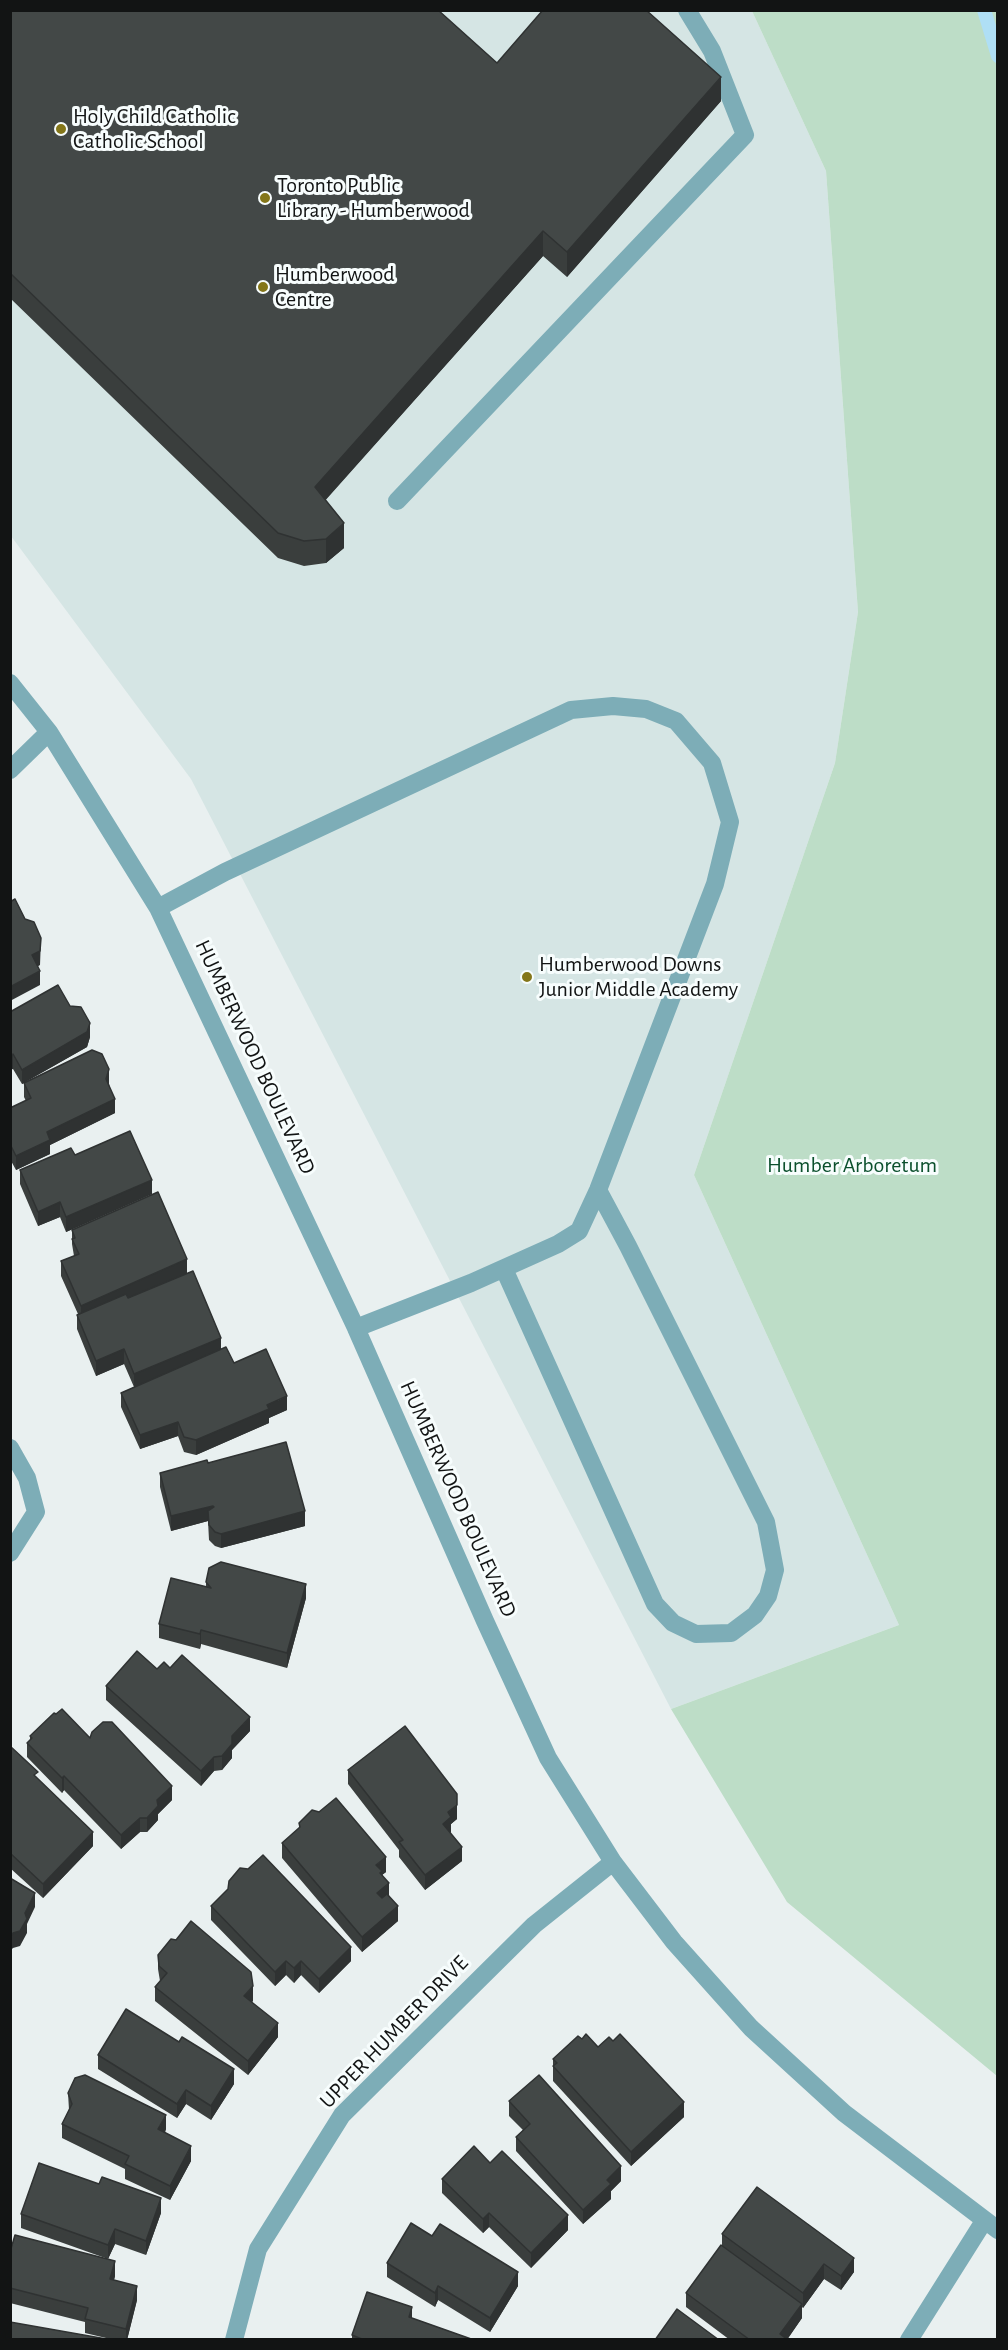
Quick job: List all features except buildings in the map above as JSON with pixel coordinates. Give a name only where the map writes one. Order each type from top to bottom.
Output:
[{"type":"street","points":[[397,501],[745,135],[712,51],[687,10]]},
{"type":"street","name":"HUMBERWOOD BOULEVARD","points":[[10,683],[49,732],[158,908],[356,1328],[548,1758],[613,1862],[674,1942],[751,2028],[844,2113],[991,2225]]},
{"type":"street","points":[[158,908],[225,872],[571,710],[613,706],[646,709],[676,721],[712,763],[730,822],[715,884],[598,1190],[579,1231],[558,1244],[504,1269],[356,1328]]},
{"type":"street","points":[[10,770],[49,732]]},
{"type":"street","points":[[504,1269],[655,1604],[673,1623],[696,1634],[731,1633],[755,1616],[768,1596],[775,1570],[766,1522],[598,1190]]},
{"type":"street","points":[[10,1448],[27,1478],[36,1512],[10,1553]]},
{"type":"street","name":"UPPER HUMBER DRIVE","points":[[234,2340],[258,2249],[342,2115],[534,1925],[613,1862]]},
{"type":"street","points":[[909,2340],[991,2225]]},
{"type":"shaded area","name":"Humberwood Downs Junior Middle Academy","points":[[10,11],[752,11],[826,171],[858,612],[835,763],[694,1175],[899,1625],[671,1709],[191,779],[11,536]]},
{"type":"green space","name":"Humber Arboretum","points":[[752,11],[997,11],[997,2076],[787,1902],[671,1709],[899,1625],[694,1175],[835,763],[858,612],[826,171]]},
{"type":"waterway","points":[[984,10],[998,56]]},
{"type":"place","name":"Holy Child Catholic Catholic School","points":[[61,129]]},
{"type":"place","name":"Toronto Public Library - Humberwood","points":[[265,198]]},
{"type":"place","name":"Humberwood Centre","points":[[263,287]]},
{"type":"place","name":"Humberwood Downs Junior Middle Academy","points":[[527,977]]}]
